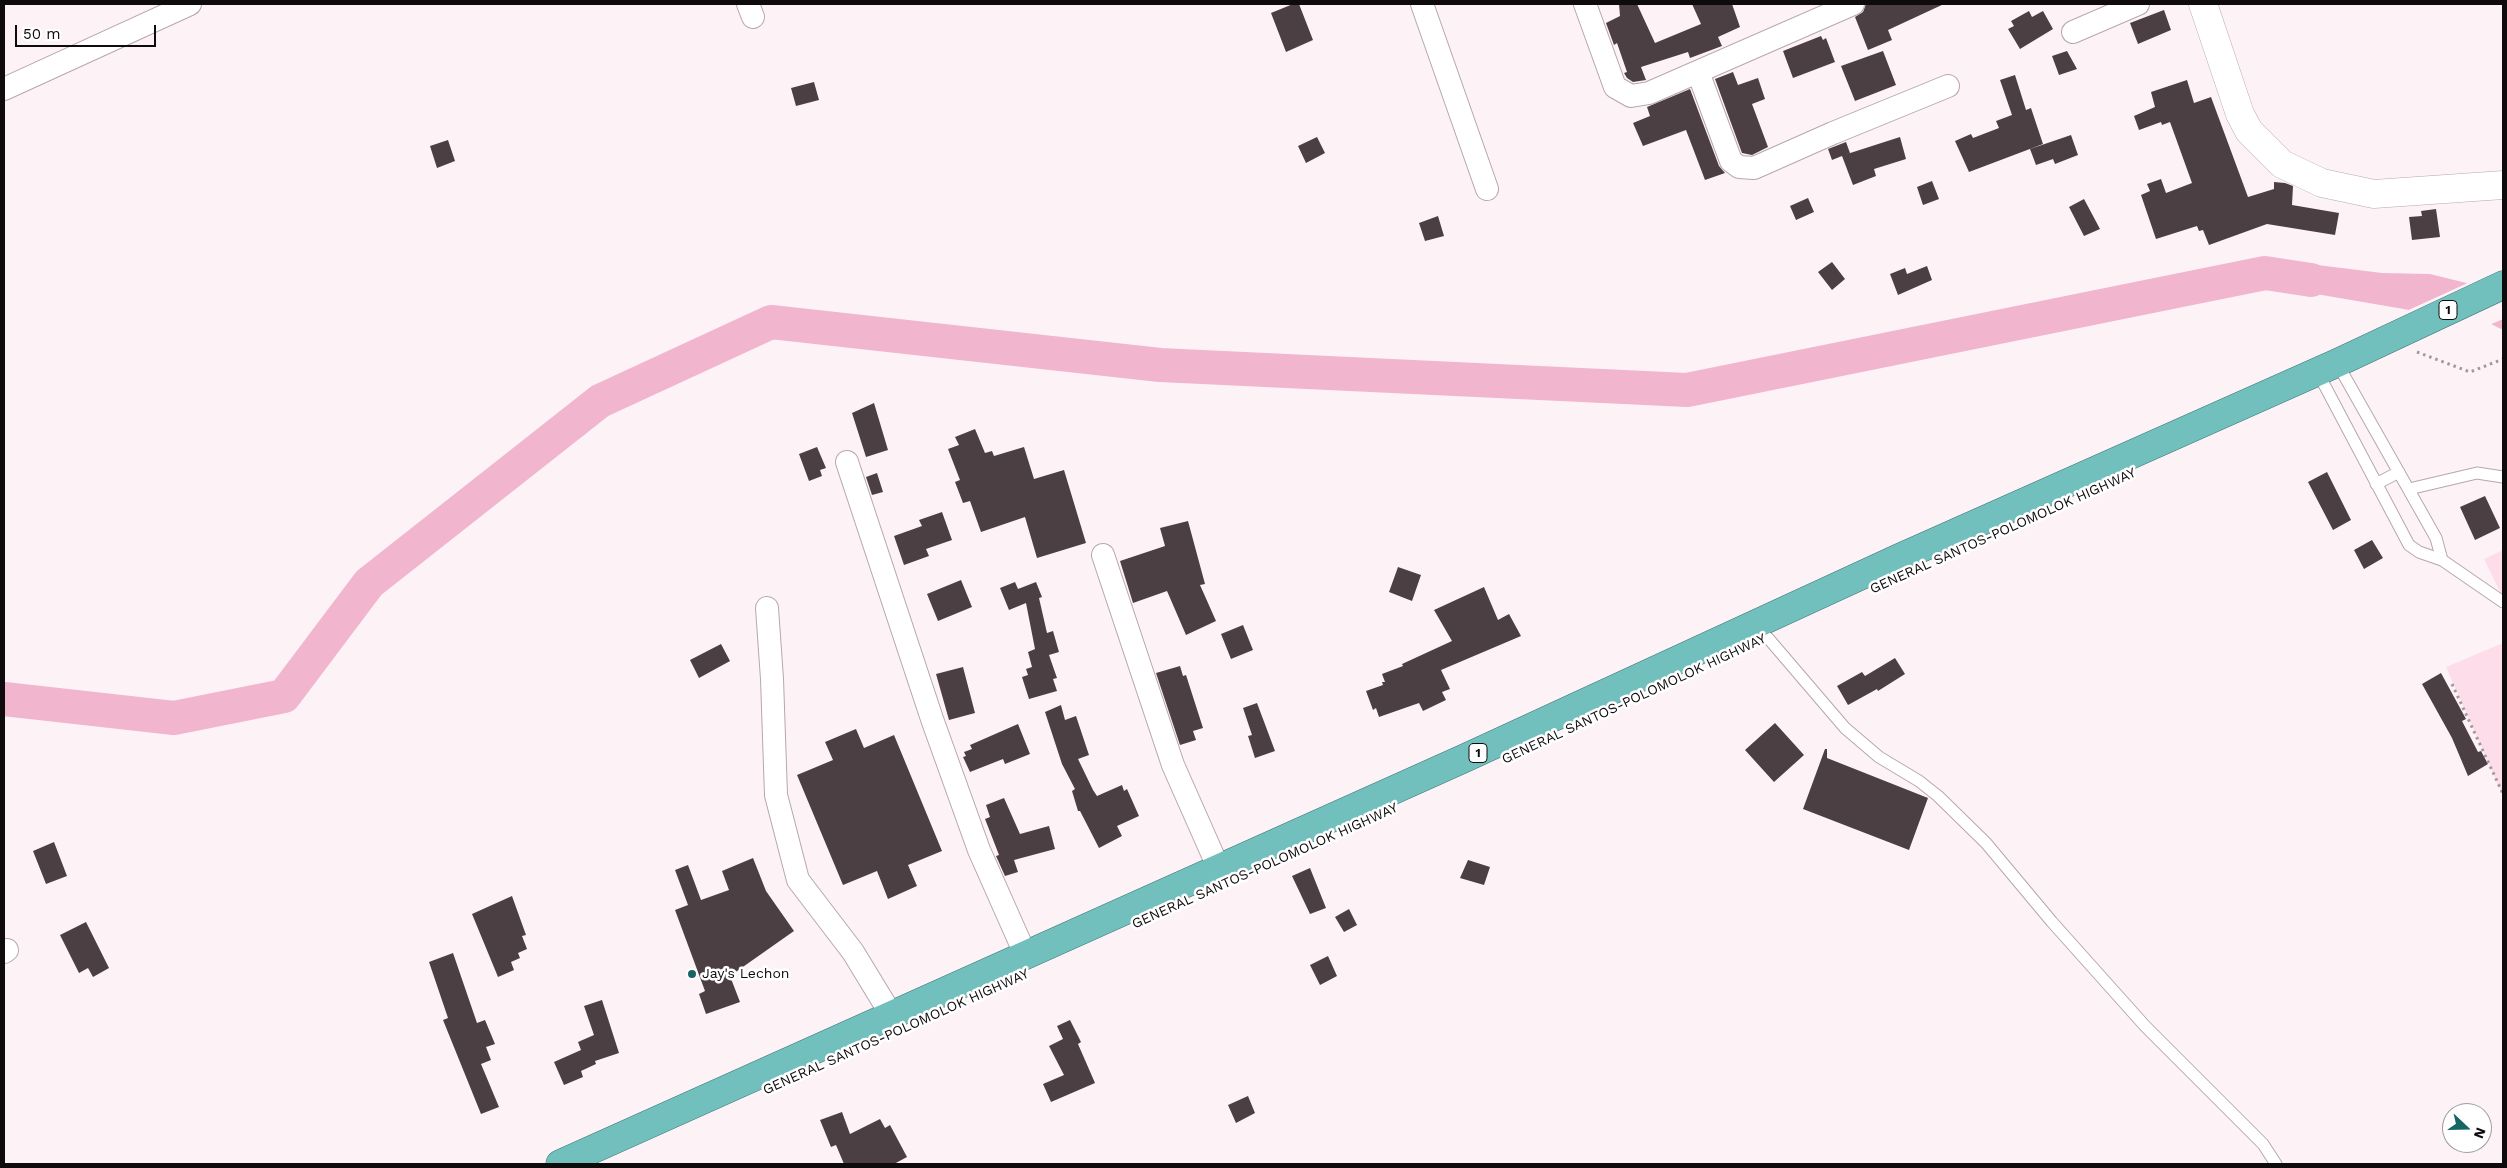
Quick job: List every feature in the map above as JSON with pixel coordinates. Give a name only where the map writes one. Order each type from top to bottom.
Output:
[{"type":"highway","name":"1","points":[[2406,342],[2503,285]]},
{"type":"highway","name":"1","points":[[560,1164],[1465,758],[1899,558],[2406,342],[2503,303]]},
{"type":"highway","name":"GENERAL SANTOS-POLOMOLOK HIGHWAY","points":[[599,1164],[1467,776],[1768,638],[2331,374]]},
{"type":"street","points":[[4,89],[190,4]]},
{"type":"street","points":[[1422,4],[1487,189]]},
{"type":"street","points":[[1585,4],[1615,87],[1631,96],[1649,93],[1853,4]]},
{"type":"street","points":[[2073,32],[2138,4]]},
{"type":"street","points":[[2203,4],[2240,114],[2249,131],[2282,164],[2322,183],[2374,194],[2502,186]]},
{"type":"street","points":[[1698,72],[1731,161],[1745,169],[1754,168],[1948,86]]},
{"type":"street","points":[[847,462],[932,719],[979,850],[1026,956]]},
{"type":"street","points":[[1103,555],[1174,765],[1219,869]]},
{"type":"street","points":[[767,608],[772,679],[776,795],[798,880],[853,952],[892,1016]]},
{"type":"lane","points":[[2331,374],[2399,472],[2436,538],[2442,560]]},
{"type":"lane","points":[[2331,374],[2376,484],[2410,545],[2419,552],[2442,560],[2503,602]]},
{"type":"lane","points":[[2376,484],[2399,472]]},
{"type":"lane","points":[[2408,489],[2476,473],[2503,478]]},
{"type":"lane","points":[[1768,638],[1846,728],[1879,757],[1919,781],[1938,796],[1986,843],[2052,922],[2145,1026],[2263,1144],[2276,1164]]},
{"type":"path","points":[[2406,342],[2470,372],[2503,359]]},
{"type":"path","points":[[2452,684],[2503,794]]},
{"type":"shaded area","points":[[2285,261],[2382,273],[2430,274],[2503,292],[2503,330],[2491,324],[2316,294],[2275,291],[2265,273]]},
{"type":"shaded area","points":[[2503,550],[2503,598],[2484,559]]},
{"type":"shaded area","points":[[2503,643],[2503,796],[2446,667]]},
{"type":"pier","points":[[2470,282],[2503,290],[2503,319],[2487,326],[2402,313]]},
{"type":"building","points":[[1293,4],[1299,4],[1313,40],[1286,52],[1271,13]]},
{"type":"building","points":[[1619,4],[1637,4],[1655,43],[1701,24],[1692,4],[1732,4],[1740,27],[1718,37],[1722,46],[1690,58],[1688,52],[1641,67],[1646,80],[1633,82],[1624,73],[1627,72],[1617,43],[1614,45],[1606,23],[1620,16]]},
{"type":"building","points":[[1866,4],[1944,4],[1888,30],[1892,40],[1868,50],[1855,17],[1863,12]]},
{"type":"building","points":[[2164,10],[2171,30],[2138,44],[2130,23]]},
{"type":"building","points":[[2029,11],[2032,17],[2043,11],[2053,29],[2020,49],[2008,29],[2014,26],[2011,21]]},
{"type":"building","points":[[1821,36],[1823,40],[1826,38],[1835,62],[1793,78],[1783,51]]},
{"type":"building","points":[[1883,51],[1896,85],[1855,101],[1841,66]]},
{"type":"building","points":[[2067,51],[2077,69],[2059,75],[2052,56]]},
{"type":"building","points":[[1733,72],[1738,85],[1758,78],[1765,99],[1752,104],[1768,147],[1752,155],[1742,153],[1715,79]]},
{"type":"building","points":[[2015,75],[2026,110],[2031,108],[2043,144],[1969,172],[1955,141],[1971,134],[1973,138],[1999,128],[1996,121],[2012,115],[2000,80]]},
{"type":"building","points":[[2187,80],[2194,103],[2211,97],[2248,197],[2274,189],[2274,182],[2293,186],[2292,205],[2339,213],[2335,235],[2267,224],[2209,245],[2203,230],[2199,231],[2197,226],[2156,239],[2141,195],[2150,191],[2147,184],[2161,179],[2166,193],[2192,183],[2170,122],[2162,125],[2161,122],[2139,130],[2134,116],[2155,107],[2151,92]]},
{"type":"building","points":[[814,82],[819,100],[796,106],[791,88]]},
{"type":"building","points":[[1690,89],[1719,166],[1725,173],[1705,180],[1686,130],[1643,146],[1633,123],[1650,116],[1647,107]]},
{"type":"building","points":[[2071,135],[2078,155],[2055,164],[2053,159],[2036,165],[2030,149]]},
{"type":"building","points":[[1317,137],[1325,153],[1306,163],[1298,146]]},
{"type":"building","points":[[1900,137],[1906,159],[1874,169],[1876,176],[1853,185],[1842,156],[1832,160],[1828,149],[1846,142],[1850,153],[1844,155]]},
{"type":"building","points":[[448,140],[455,161],[437,168],[430,146]]},
{"type":"building","points":[[1932,181],[1939,199],[1923,205],[1917,187]]},
{"type":"building","points":[[1808,198],[1814,212],[1796,220],[1790,206]]},
{"type":"building","points":[[2084,199],[2100,229],[2084,236],[2069,207]]},
{"type":"building","points":[[2436,209],[2440,237],[2412,240],[2409,217],[2422,216],[2421,211]]},
{"type":"building","points":[[1438,216],[1444,236],[1425,241],[1419,223]]},
{"type":"building","points":[[1832,262],[1845,279],[1832,290],[1818,272]]},
{"type":"building","points":[[1927,266],[1932,280],[1898,295],[1890,274],[1905,268],[1907,274]]},
{"type":"building","points":[[874,403],[888,450],[866,457],[852,413]]},
{"type":"building","points":[[975,429],[985,453],[992,451],[994,456],[1024,447],[1034,479],[1064,470],[1086,543],[1037,558],[1025,517],[981,532],[970,501],[963,503],[955,482],[960,480],[948,449],[959,445],[955,437]]},
{"type":"building","points":[[817,447],[826,468],[820,470],[822,476],[809,481],[799,454]]},
{"type":"building","points":[[2327,472],[2351,520],[2333,530],[2308,482]]},
{"type":"building","points":[[877,473],[883,492],[872,495],[866,477]]},
{"type":"building","points":[[2485,496],[2500,528],[2475,540],[2460,507]]},
{"type":"building","points":[[942,512],[952,540],[926,549],[929,556],[904,565],[894,536],[922,526],[919,520]]},
{"type":"building","points":[[1188,521],[1205,584],[1200,585],[1216,621],[1186,635],[1167,591],[1133,603],[1120,561],[1165,546],[1160,528]]},
{"type":"building","points":[[2372,540],[2383,558],[2364,569],[2354,550]]},
{"type":"building","points":[[1398,567],[1421,575],[1412,601],[1389,592]]},
{"type":"building","points":[[961,580],[972,607],[938,621],[927,594]]},
{"type":"building","points":[[1015,582],[1018,589],[1036,582],[1042,597],[1039,598],[1047,633],[1053,631],[1059,652],[1049,655],[1057,678],[1053,679],[1057,691],[1029,699],[1022,677],[1028,675],[1026,669],[1032,667],[1028,652],[1035,649],[1026,603],[1009,610],[1000,588]]},
{"type":"building","points":[[1484,587],[1498,620],[1509,614],[1521,636],[1441,670],[1450,689],[1442,692],[1446,700],[1423,711],[1419,703],[1379,717],[1376,708],[1373,710],[1366,691],[1383,685],[1382,682],[1385,682],[1382,674],[1403,666],[1402,664],[1452,641],[1434,610]]},
{"type":"building","points":[[1243,625],[1253,650],[1231,659],[1221,634]]},
{"type":"building","points":[[721,644],[730,661],[699,678],[690,660]]},
{"type":"building","points":[[1895,658],[1905,674],[1878,691],[1877,689],[1848,705],[1837,686],[1862,672],[1865,676]]},
{"type":"building","points":[[1180,666],[1183,676],[1186,675],[1203,728],[1193,731],[1196,740],[1180,745],[1156,673]]},
{"type":"building","points":[[963,667],[975,713],[949,720],[936,674]]},
{"type":"building","points":[[2441,673],[2466,719],[2462,721],[2478,752],[2481,751],[2488,764],[2468,776],[2452,738],[2422,684]]},
{"type":"building","points":[[1257,703],[1275,751],[1255,758],[1248,736],[1252,735],[1243,708]]},
{"type":"building","points":[[1061,705],[1065,720],[1076,716],[1089,755],[1078,759],[1097,796],[1122,785],[1124,791],[1127,789],[1139,816],[1117,826],[1122,836],[1099,848],[1080,811],[1078,811],[1072,791],[1075,789],[1062,764],[1045,712]]},
{"type":"building","points":[[1775,723],[1804,755],[1774,782],[1745,750]]},
{"type":"building","points":[[1018,724],[1030,754],[1005,764],[1003,759],[970,772],[963,757],[966,756],[964,752],[972,749],[970,745]]},
{"type":"building","points":[[856,729],[864,748],[894,735],[942,851],[908,865],[917,886],[888,899],[877,871],[843,885],[797,775],[833,760],[825,742]]},
{"type":"building","points":[[1825,749],[1827,749],[1827,758],[1928,798],[1909,850],[1803,809]]},
{"type":"building","points":[[1004,798],[1020,834],[1049,826],[1055,849],[1014,860],[1018,872],[1005,876],[996,856],[999,855],[985,819],[990,817],[986,805]]},
{"type":"building","points":[[54,842],[67,876],[46,884],[33,851]]},
{"type":"building","points":[[753,858],[766,891],[794,931],[730,976],[740,1002],[706,1014],[699,994],[705,991],[675,910],[688,905],[675,870],[688,865],[701,900],[729,890],[722,871]]},
{"type":"building","points":[[1468,860],[1490,867],[1484,885],[1460,878]]},
{"type":"building","points":[[1310,868],[1326,908],[1310,914],[1292,876]]},
{"type":"building","points":[[512,896],[526,935],[522,936],[527,949],[518,953],[520,958],[511,962],[514,970],[498,977],[472,914]]},
{"type":"building","points":[[1349,909],[1357,925],[1344,932],[1335,917]]},
{"type":"building","points":[[86,922],[109,968],[93,977],[88,968],[79,973],[60,935]]},
{"type":"building","points":[[453,953],[477,1023],[485,1020],[495,1044],[486,1047],[491,1060],[481,1064],[499,1107],[481,1114],[443,1020],[448,1018],[429,962]]},
{"type":"building","points":[[1328,956],[1337,976],[1320,985],[1310,965]]},
{"type":"building","points":[[602,1000],[619,1053],[595,1061],[596,1064],[581,1071],[583,1077],[564,1085],[554,1062],[581,1050],[578,1042],[594,1035],[584,1006]]},
{"type":"building","points":[[1070,1020],[1081,1042],[1078,1044],[1095,1083],[1051,1102],[1043,1084],[1064,1075],[1049,1046],[1063,1039],[1057,1026]]},
{"type":"building","points":[[1248,1096],[1255,1113],[1236,1123],[1228,1105]]},
{"type":"building","points":[[842,1112],[850,1134],[880,1119],[885,1128],[890,1125],[907,1157],[894,1164],[844,1164],[836,1145],[831,1147],[820,1120]]},
{"type":"waterway","points":[[4,699],[174,718],[284,696],[369,583],[600,401],[771,322],[1160,365],[1687,390],[2265,273],[2311,280]]},
{"type":"place","name":"Jay's Lechon","points":[[692,974]]}]
